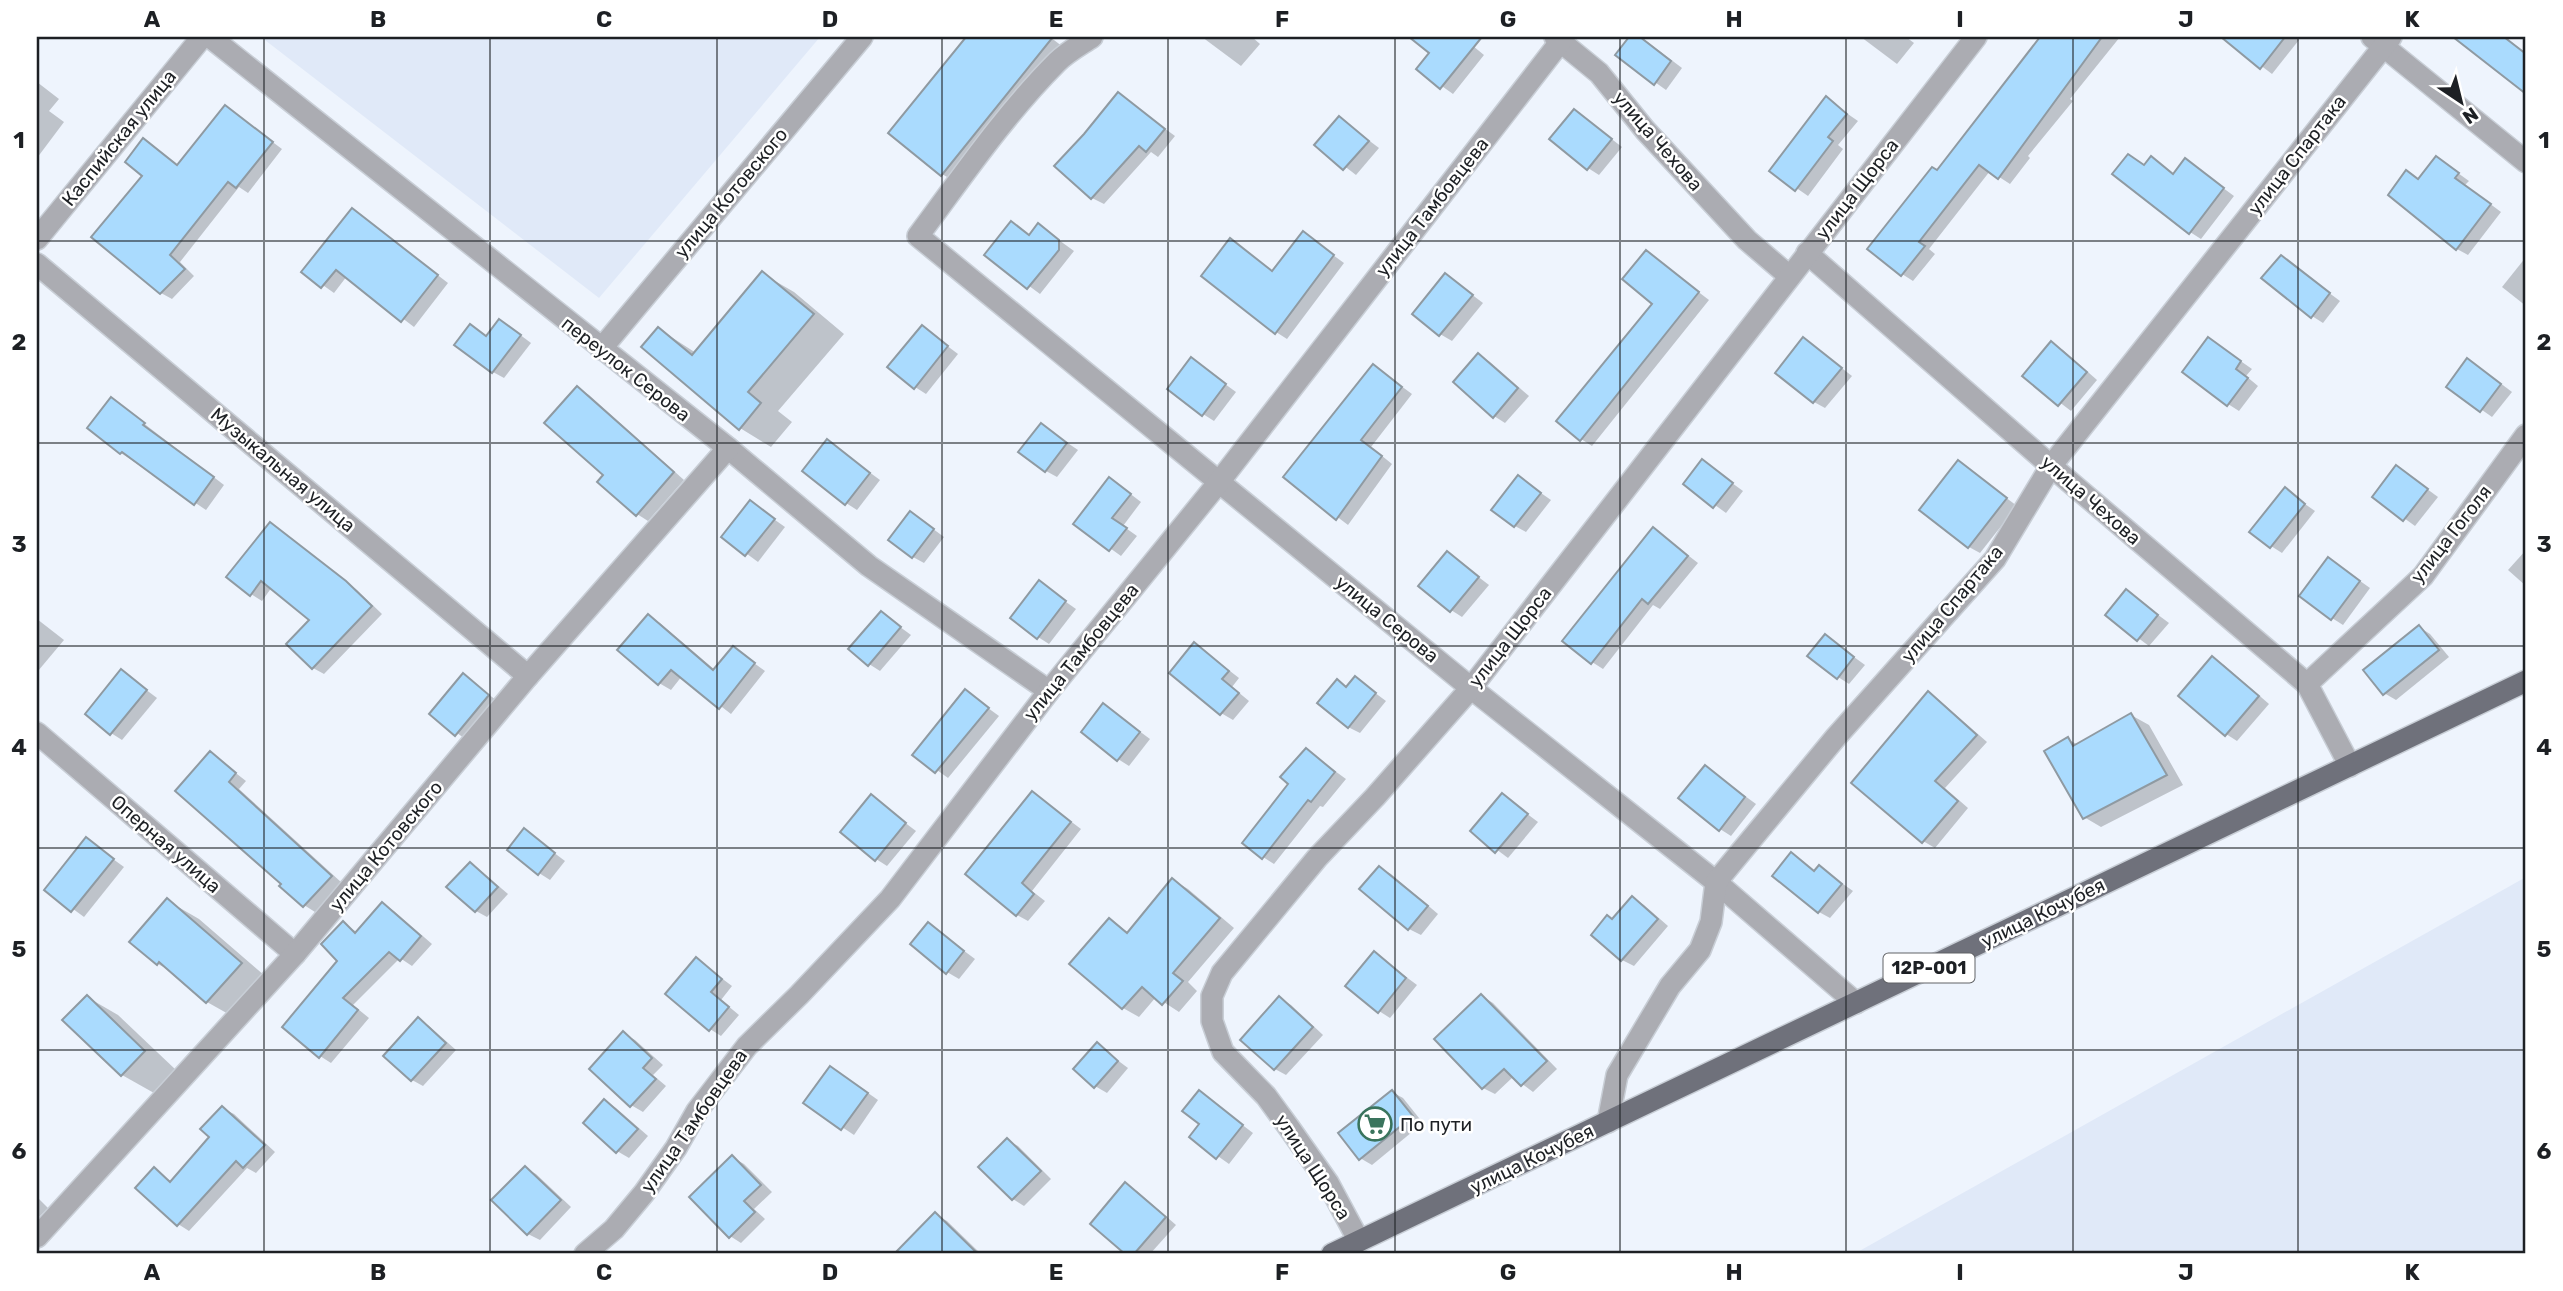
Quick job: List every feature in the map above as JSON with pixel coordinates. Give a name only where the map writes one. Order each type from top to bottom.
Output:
[{"type":"main road","name":"улица Кочубея","points":[[1332,1254],[2526,681]]},
{"type":"street","name":"Каспийская улица","points":[[37,239],[202,37]]},
{"type":"street","name":"переулок Серова","points":[[210,37],[728,448],[869,566],[1049,691]]},
{"type":"street","name":"улица Котовского","points":[[601,349],[862,37]]},
{"type":"street","name":"улица Серова","points":[[1092,37],[1058,60],[1026,96],[918,236],[1471,688],[1716,882],[1856,1003]]},
{"type":"street","name":"улица Щорса","points":[[1359,1241],[1328,1183],[1290,1129],[1266,1096],[1223,1052],[1212,1021],[1212,996],[1222,973],[1317,858],[1471,688],[1976,37]]},
{"type":"street","name":"улица Чехова","points":[[1560,38],[1600,74],[1645,130],[1747,240],[1789,276]]},
{"type":"street","name":"улица Тамбовцева","points":[[585,1254],[614,1228],[644,1193],[676,1148],[697,1111],[747,1045],[890,899],[1049,691],[1219,482],[1560,38]]},
{"type":"street","points":[[2382,40],[2526,162]]},
{"type":"street","name":"улица Спартака","points":[[1716,882],[1836,737],[1995,559],[2051,466],[2382,40]]},
{"type":"street","name":"улица Чехова","points":[[1807,253],[2307,684],[2350,766]]},
{"type":"street","name":"Музыкальная улица","points":[[37,264],[528,676]]},
{"type":"street","name":"улица Гоголя","points":[[2307,684],[2423,576],[2526,435]]},
{"type":"street","name":"улица Котовского","points":[[37,1237],[295,954],[528,676],[728,448]]},
{"type":"street","name":"Оперная улица","points":[[37,733],[295,954]]},
{"type":"street","points":[[1608,1122],[1617,1075],[1670,986],[1700,950],[1711,922],[1716,882]]},
{"type":"shaded area","points":[[261,37],[820,37],[599,298]]},
{"type":"shaded area","points":[[2526,877],[2526,1254],[1854,1254]]},
{"type":"building","points":[[966,37],[1053,37],[941,176],[888,133]]},
{"type":"building","points":[[1409,37],[1482,37],[1440,89],[1416,69],[1429,53]]},
{"type":"building","points":[[1629,37],[1640,37],[1671,61],[1654,85],[1615,55]]},
{"type":"building","points":[[2040,37],[2102,37],[1998,179],[1979,165],[1919,242],[1925,246],[1901,276],[1867,249],[1932,167],[1937,170]]},
{"type":"building","points":[[2221,37],[2285,37],[2260,69]]},
{"type":"building","points":[[2453,37],[2504,37],[2526,54],[2526,94]]},
{"type":"building","points":[[1118,92],[1165,129],[1146,152],[1139,146],[1091,199],[1054,166]]},
{"type":"building","points":[[1826,96],[1847,114],[1828,137],[1833,141],[1795,191],[1769,171]]},
{"type":"building","points":[[225,105],[273,142],[236,188],[228,182],[170,255],[185,269],[160,294],[91,237],[142,176],[125,162],[143,138],[177,165]]},
{"type":"building","points":[[1574,109],[1612,139],[1587,170],[1549,139]]},
{"type":"building","points":[[1339,116],[1369,141],[1343,170],[1314,145]]},
{"type":"building","points":[[2128,154],[2144,165],[2151,156],[2173,174],[2185,158],[2224,188],[2189,234],[2112,174]]},
{"type":"building","points":[[2436,156],[2459,173],[2455,178],[2491,204],[2456,250],[2388,195],[2406,170],[2418,179]]},
{"type":"building","points":[[352,208],[438,275],[401,322],[336,270],[321,288],[301,272]]},
{"type":"building","points":[[1011,221],[1029,235],[1038,223],[1059,240],[1059,250],[1027,289],[984,255]]},
{"type":"building","points":[[1303,231],[1334,255],[1275,334],[1201,276],[1230,238],[1272,271]]},
{"type":"building","points":[[1646,250],[1699,292],[1580,441],[1556,421],[1652,304],[1622,279]]},
{"type":"building","points":[[2281,255],[2330,293],[2311,318],[2261,278]]},
{"type":"building","points":[[762,271],[814,314],[748,392],[761,403],[739,430],[641,347],[658,327],[692,355]]},
{"type":"building","points":[[1445,273],[1473,295],[1439,336],[1412,314]]},
{"type":"building","points":[[499,319],[521,335],[492,373],[454,345],[470,324],[486,336]]},
{"type":"building","points":[[922,325],[948,346],[914,389],[887,367]]},
{"type":"building","points":[[1803,337],[1842,368],[1813,403],[1775,373]]},
{"type":"building","points":[[2208,337],[2241,361],[2236,369],[2248,378],[2227,406],[2182,372]]},
{"type":"building","points":[[2051,341],[2087,372],[2058,406],[2022,376]]},
{"type":"building","points":[[1478,353],[1518,388],[1493,418],[1453,382]]},
{"type":"building","points":[[1191,357],[1226,384],[1202,416],[1167,389]]},
{"type":"building","points":[[2467,358],[2501,384],[2480,412],[2446,387]]},
{"type":"building","points":[[1373,364],[1402,387],[1361,440],[1382,456],[1336,520],[1283,477]]},
{"type":"building","points":[[577,386],[674,472],[636,516],[597,482],[603,475],[544,423]]},
{"type":"building","points":[[111,397],[145,423],[143,425],[214,477],[194,505],[87,428]]},
{"type":"building","points":[[1041,423],[1067,443],[1045,472],[1018,452]]},
{"type":"building","points":[[827,439],[870,473],[845,505],[802,471]]},
{"type":"building","points":[[1702,459],[1733,483],[1713,508],[1683,484]]},
{"type":"building","points":[[1958,460],[2007,498],[1968,548],[1919,510]]},
{"type":"building","points":[[2396,465],[2428,489],[2403,521],[2372,497]]},
{"type":"building","points":[[1518,475],[1541,493],[1514,527],[1491,510]]},
{"type":"building","points":[[1109,477],[1131,494],[1112,518],[1127,528],[1109,551],[1073,524]]},
{"type":"building","points":[[2285,487],[2305,504],[2270,548],[2249,532]]},
{"type":"building","points":[[750,500],[775,519],[745,556],[721,537]]},
{"type":"building","points":[[910,511],[934,529],[912,558],[888,540]]},
{"type":"building","points":[[270,522],[346,581],[372,606],[312,669],[286,644],[309,620],[261,581],[250,596],[226,577]]},
{"type":"building","points":[[1653,527],[1688,556],[1648,604],[1642,599],[1591,664],[1562,641]]},
{"type":"building","points":[[1447,551],[1479,577],[1450,612],[1418,586]]},
{"type":"building","points":[[2328,557],[2360,581],[2331,620],[2299,596]]},
{"type":"building","points":[[1039,580],[1066,601],[1037,639],[1010,618]]},
{"type":"building","points":[[2126,589],[2158,615],[2137,641],[2105,615]]},
{"type":"building","points":[[881,611],[901,627],[868,666],[848,649]]},
{"type":"building","points":[[648,614],[713,670],[733,646],[755,663],[719,709],[671,670],[658,685],[617,650]]},
{"type":"building","points":[[2419,625],[2439,650],[2383,695],[2363,670]]},
{"type":"building","points":[[1825,634],[1854,657],[1837,679],[1807,656]]},
{"type":"building","points":[[1194,642],[1229,671],[1222,679],[1239,693],[1220,715],[1169,673]]},
{"type":"building","points":[[2212,656],[2259,696],[2225,736],[2178,696]]},
{"type":"building","points":[[121,669],[147,690],[110,735],[85,714]]},
{"type":"building","points":[[463,673],[489,695],[455,736],[429,714]]},
{"type":"building","points":[[1355,676],[1376,693],[1348,728],[1317,703],[1337,679],[1346,687]]},
{"type":"building","points":[[965,689],[989,708],[935,773],[912,755]]},
{"type":"building","points":[[1928,691],[1977,735],[1935,781],[1958,801],[1922,843],[1851,783]]},
{"type":"building","points":[[1103,703],[1140,732],[1117,761],[1081,732]]},
{"type":"building","points":[[2131,713],[2167,775],[2083,819],[2044,751],[2068,737],[2073,746]]},
{"type":"building","points":[[1306,748],[1335,772],[1311,802],[1308,800],[1262,859],[1242,843],[1288,784],[1280,777]]},
{"type":"building","points":[[210,751],[236,773],[229,782],[332,876],[303,907],[279,886],[281,884],[175,791]]},
{"type":"building","points":[[1705,765],[1745,797],[1719,831],[1678,798]]},
{"type":"building","points":[[1032,791],[1071,822],[1022,883],[1034,894],[1016,916],[965,874]]},
{"type":"building","points":[[1502,793],[1528,814],[1495,853],[1470,831]]},
{"type":"building","points":[[871,794],[906,823],[875,861],[840,832]]},
{"type":"building","points":[[524,828],[555,853],[538,875],[507,850]]},
{"type":"building","points":[[86,837],[114,859],[71,912],[44,890]]},
{"type":"building","points":[[1791,852],[1814,871],[1819,865],[1842,884],[1818,913],[1772,876]]},
{"type":"building","points":[[470,862],[498,887],[475,912],[446,887]]},
{"type":"building","points":[[1379,866],[1428,906],[1408,930],[1359,889]]},
{"type":"building","points":[[1172,878],[1220,918],[1173,973],[1183,981],[1162,1005],[1142,987],[1122,1009],[1069,964],[1109,918],[1127,933]]},
{"type":"building","points":[[1632,896],[1658,919],[1621,961],[1591,935],[1607,915],[1612,919]]},
{"type":"building","points":[[167,898],[242,963],[206,1003],[159,962],[157,965],[129,942]]},
{"type":"building","points":[[382,902],[421,936],[400,961],[389,952],[343,998],[358,1010],[319,1058],[282,1027],[337,961],[321,944],[343,921],[355,933]]},
{"type":"building","points":[[928,922],[964,951],[946,974],[910,944]]},
{"type":"building","points":[[1374,951],[1406,978],[1378,1013],[1345,986]]},
{"type":"building","points":[[696,957],[722,979],[711,992],[729,1007],[709,1031],[665,994]]},
{"type":"building","points":[[1481,994],[1547,1061],[1521,1086],[1504,1069],[1482,1089],[1434,1039]]},
{"type":"building","points":[[87,995],[145,1051],[121,1076],[62,1020]]},
{"type":"building","points":[[1279,996],[1313,1027],[1274,1070],[1240,1040]]},
{"type":"building","points":[[418,1017],[446,1043],[411,1081],[383,1056]]},
{"type":"building","points":[[623,1031],[652,1058],[643,1068],[656,1079],[630,1107],[589,1069]]},
{"type":"building","points":[[1097,1042],[1118,1061],[1094,1088],[1073,1069]]},
{"type":"building","points":[[830,1066],[868,1093],[841,1130],[803,1103]]},
{"type":"building","points":[[1199,1090],[1243,1125],[1216,1159],[1189,1137],[1199,1124],[1182,1111]]},
{"type":"building","name":"По пути","points":[[1392,1090],[1413,1116],[1359,1160],[1338,1133]]},
{"type":"building","points":[[604,1099],[638,1129],[616,1153],[583,1123]]},
{"type":"building","points":[[222,1106],[265,1145],[243,1168],[236,1161],[177,1226],[135,1188],[154,1167],[170,1182],[209,1137],[200,1129]]},
{"type":"building","points":[[1007,1138],[1041,1171],[1012,1200],[978,1167]]},
{"type":"building","points":[[732,1155],[761,1185],[744,1201],[755,1212],[729,1238],[689,1197]]},
{"type":"building","points":[[525,1166],[561,1200],[527,1235],[491,1200]]},
{"type":"building","points":[[1125,1182],[1166,1217],[1134,1254],[1125,1254],[1090,1224]]},
{"type":"building","points":[[935,1212],[978,1254],[894,1254]]},
{"type":"place","name":"По пути","points":[[1375,1124]]}]
